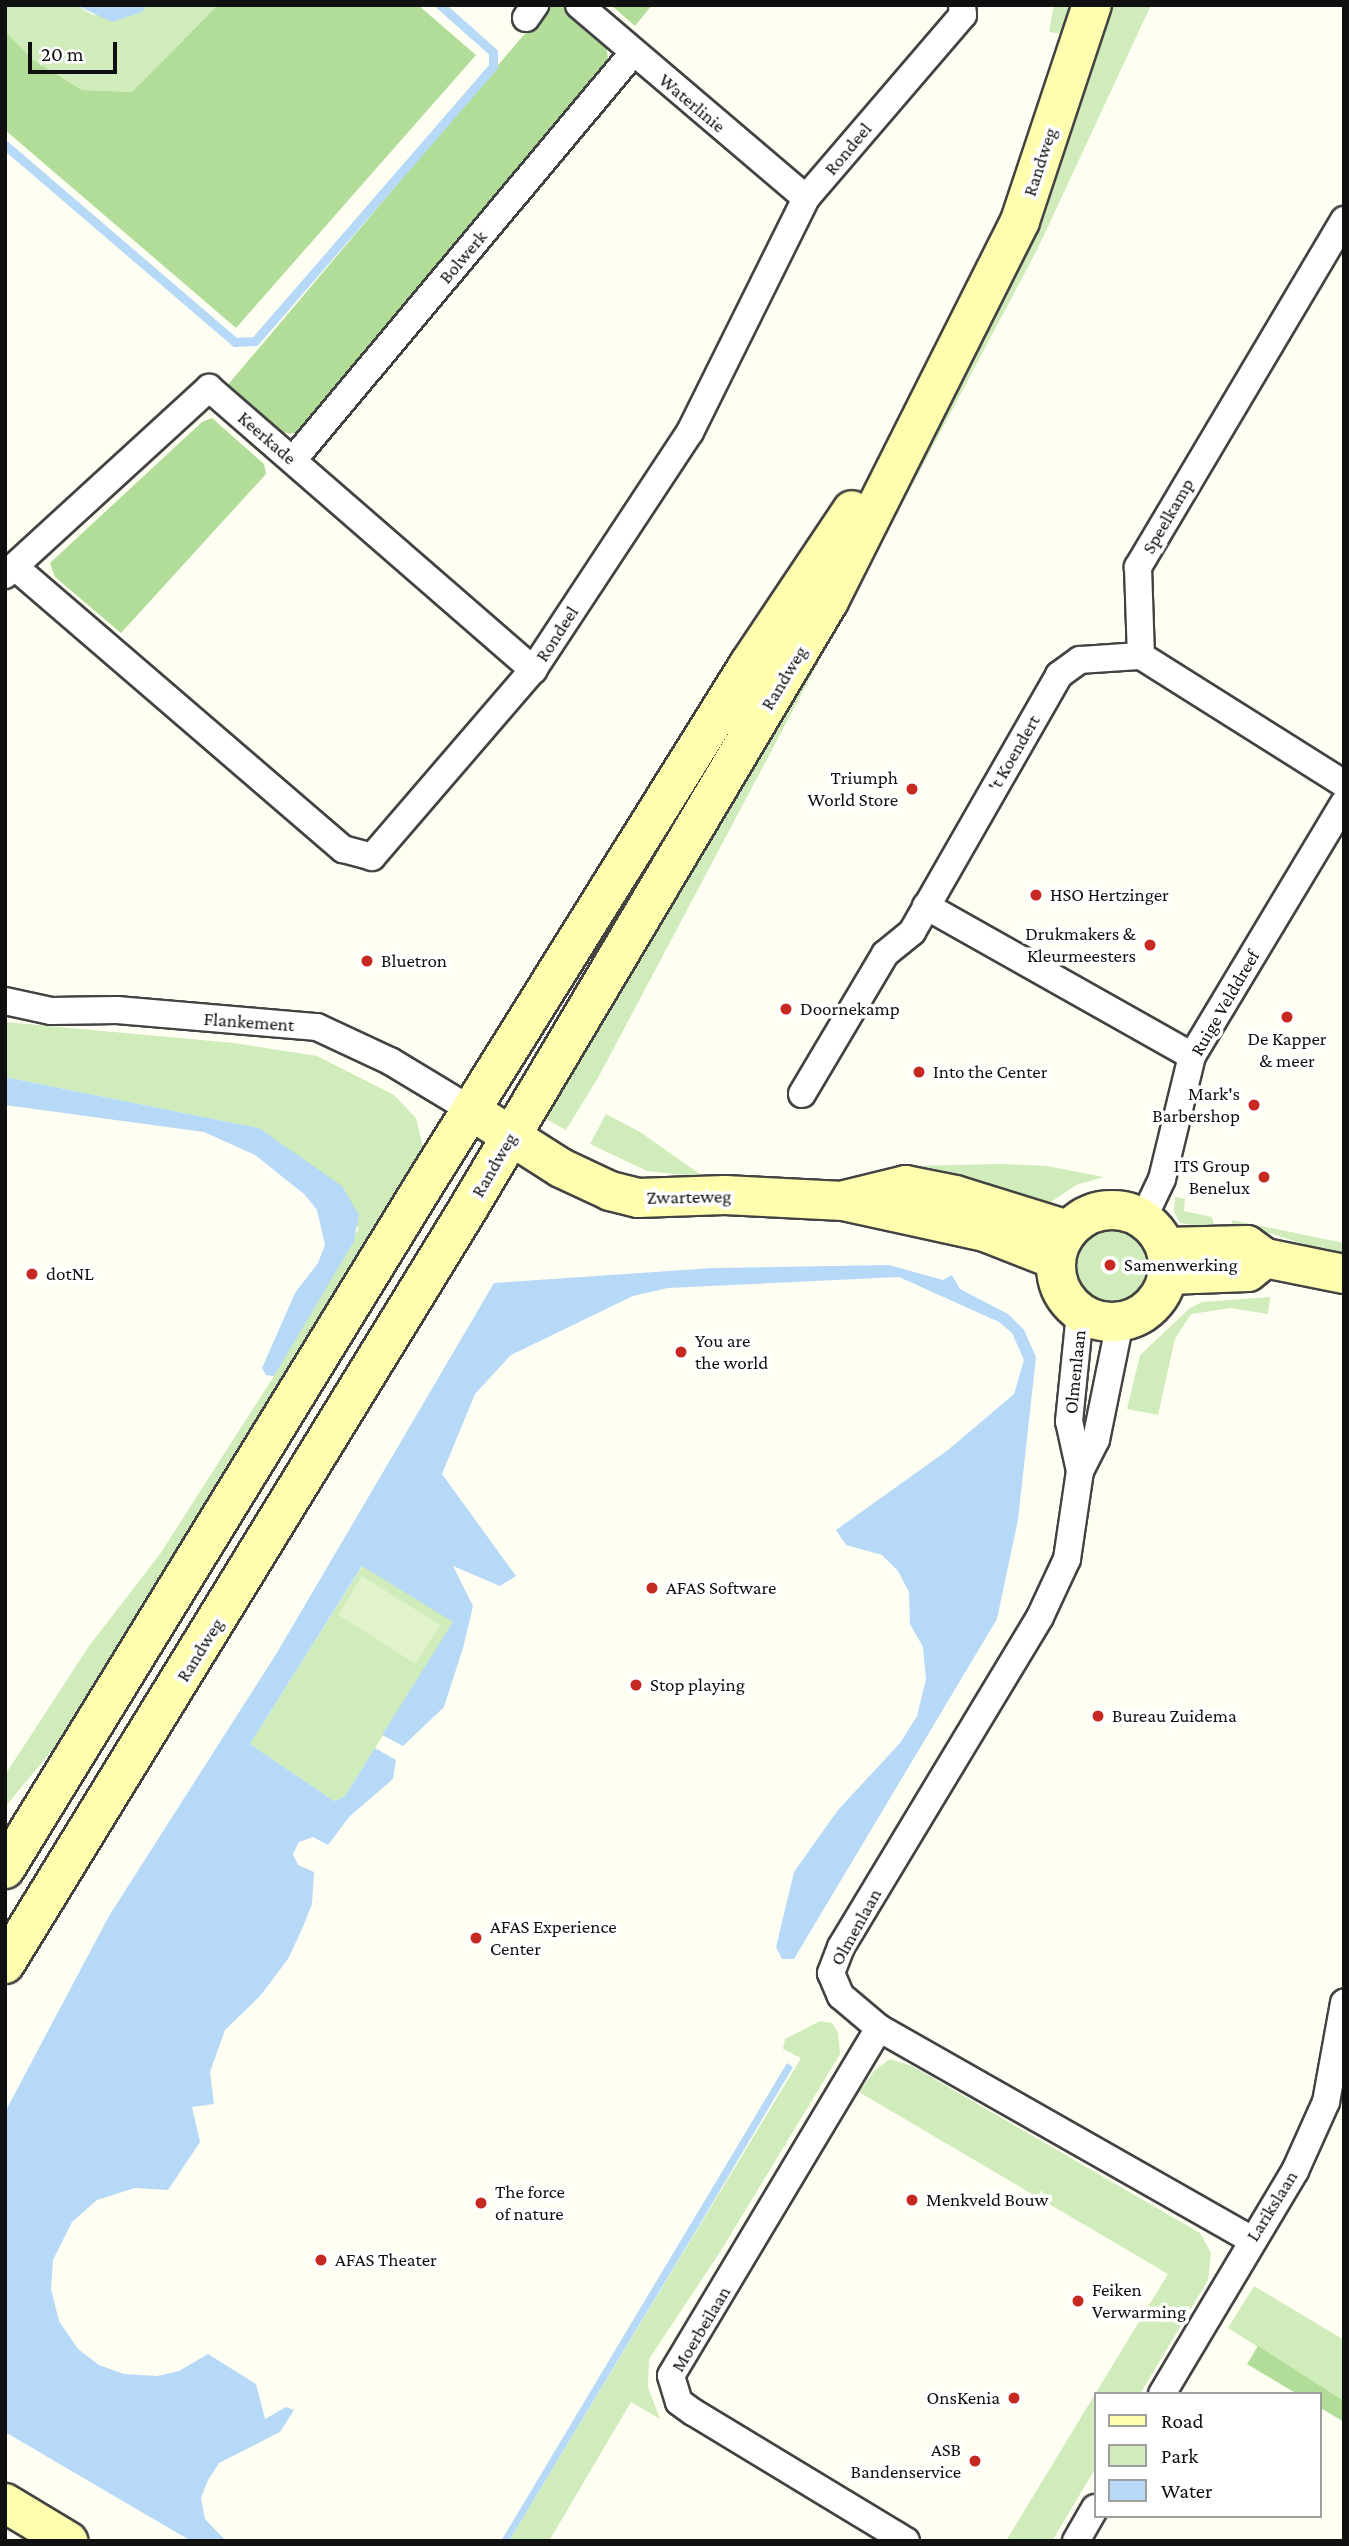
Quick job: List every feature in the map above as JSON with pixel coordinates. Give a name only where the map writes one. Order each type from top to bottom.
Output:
[{"type":"main road","name":"Randweg","points":[[5,1964],[510,1136],[829,601],[957,352],[1020,220],[1092,5]]},
{"type":"main road","name":"Randweg","points":[[5,1869],[749,664],[957,352]]},
{"type":"main road","name":"Zwarteweg","points":[[472,1111],[561,1168],[610,1191],[638,1198],[725,1195],[843,1201],[906,1185],[955,1195],[1062,1245]]},
{"type":"main road","points":[[1159,1247],[1146,1311],[1120,1322],[1100,1321],[1080,1313],[1061,1290],[1062,1245],[1103,1210],[1159,1247],[1248,1272],[1265,1258],[1344,1274]]},
{"type":"main road","points":[[5,2503],[68,2541]]},
{"type":"street","name":"Waterlinie","points":[[579,5],[806,198]]},
{"type":"street","name":"Rondeel","points":[[10,571],[343,849],[372,857],[533,670],[690,432],[806,198],[963,15],[962,5]]},
{"type":"street","name":"Bolwerk","points":[[293,460],[633,53]]},
{"type":"street","name":"Speelkamp","points":[[1141,656],[1138,567],[1344,220]]},
{"type":"street","name":"Keerkade","points":[[10,571],[209,388],[533,670]]},
{"type":"street","points":[[1141,656],[1344,784]]},
{"type":"street","name":"'t Koendert","points":[[802,1094],[885,954],[912,932],[1059,675],[1080,660],[1141,656]]},
{"type":"street","name":"Ruige Velddreef","points":[[1159,1247],[1162,1179],[1192,1056],[1344,803]]},
{"type":"street","points":[[926,906],[1192,1056]]},
{"type":"street","name":"Flankement","points":[[5,1002],[51,1011],[117,1010],[317,1027],[390,1061],[472,1111]]},
{"type":"street","name":"Olmenlaan","points":[[1080,1313],[1069,1421],[1080,1471]]},
{"type":"street","name":"Olmenlaan","points":[[1120,1322],[1096,1440],[1080,1471],[1066,1559],[1040,1617],[841,1947],[831,1973],[841,1996],[879,2028],[1251,2239]]},
{"type":"street","name":"Larikslaan","points":[[1163,2392],[1251,2239],[1295,2171],[1326,2102],[1344,2003]]},
{"type":"street","name":"Moerbeilaan","points":[[879,2028],[671,2376],[679,2402],[692,2412],[906,2541]]},
{"type":"street","points":[[1076,2541],[1094,2510]]},
{"type":"green space","points":[[5,5],[76,5],[93,15],[142,12],[147,5],[218,5],[132,92],[82,90],[32,59],[5,31]]},
{"type":"green space","points":[[218,5],[418,5],[476,55],[236,328],[5,130],[5,31],[32,59],[82,90],[132,92]]},
{"type":"green space","points":[[549,5],[562,5],[606,44],[609,65],[306,426],[297,434],[279,432],[226,387]]},
{"type":"green space","points":[[611,5],[652,5],[635,26]]},
{"type":"green space","points":[[1054,5],[1072,5],[1062,34],[1049,32]]},
{"type":"green space","points":[[1109,5],[1151,5],[1038,248],[599,1076],[566,1130],[535,1113],[761,742]]},
{"type":"green space","points":[[212,418],[264,464],[266,474],[121,633],[55,577],[50,563],[202,422]]},
{"type":"green space","points":[[5,1022],[234,1043],[317,1056],[394,1095],[416,1118],[423,1147],[412,1174],[73,1725],[5,1807],[5,1775],[89,1646],[160,1554],[274,1376],[359,1228],[259,1128],[5,1077]]},
{"type":"green space","points":[[606,1114],[640,1132],[704,1177],[647,1171],[590,1144]]},
{"type":"green space","points":[[903,1166],[1047,1166],[1104,1177],[1076,1185],[1048,1204],[1008,1191],[904,1177]]},
{"type":"green space","points":[[1175,1197],[1185,1199],[1184,1211],[1212,1217],[1215,1228],[1180,1223],[1174,1212]]},
{"type":"green space","points":[[1232,1220],[1344,1243],[1344,1258],[1273,1234],[1232,1227]]},
{"type":"green space","points":[[1113,1221],[1137,1228],[1149,1240],[1156,1264],[1149,1288],[1137,1300],[1113,1307],[1089,1300],[1077,1288],[1070,1264],[1077,1240],[1089,1228]]},
{"type":"green space","points":[[1270,1297],[1268,1314],[1231,1308],[1191,1314],[1175,1339],[1158,1415],[1127,1409],[1140,1355],[1190,1308],[1202,1302]]},
{"type":"green space","points":[[363,1565],[454,1622],[345,1796],[334,1801],[250,1744]]},
{"type":"green space","points":[[362,1576],[440,1625],[416,1664],[338,1615]]},
{"type":"green space","points":[[820,2021],[832,2023],[838,2032],[840,2054],[720,2252],[649,2359],[648,2387],[660,2419],[631,2402],[549,2541],[509,2541],[801,2058],[783,2049],[785,2039]]},
{"type":"green space","points":[[890,2059],[912,2066],[1200,2233],[1211,2253],[1208,2280],[1141,2392],[1096,2392],[1168,2274],[859,2092],[874,2071]]},
{"type":"green space","points":[[1254,2286],[1344,2340],[1344,2401],[1228,2328]]},
{"type":"green space","points":[[1258,2346],[1344,2401],[1344,2422],[1321,2408],[1321,2392],[1294,2392],[1247,2364]]},
{"type":"green space","points":[[1094,2396],[1094,2471],[1052,2541],[1006,2541]]},
{"type":"water","points":[[76,5],[147,5],[142,12],[112,22]]},
{"type":"water","points":[[5,1077],[259,1128],[342,1186],[359,1215],[354,1241],[274,1376],[266,1375],[262,1368],[295,1293],[318,1263],[325,1245],[317,1210],[304,1194],[255,1155],[204,1132],[5,1105]]},
{"type":"water","points":[[889,1265],[943,1280],[952,1275],[960,1289],[1008,1314],[1024,1330],[1036,1357],[1018,1520],[997,1619],[794,1959],[782,1959],[776,1947],[794,1872],[838,1810],[900,1743],[917,1716],[926,1679],[923,1647],[910,1624],[909,1592],[898,1571],[882,1555],[846,1545],[836,1530],[948,1450],[1014,1394],[1024,1360],[1012,1333],[999,1322],[899,1277],[668,1288],[633,1296],[511,1355],[475,1394],[442,1474],[516,1576],[500,1586],[453,1566],[473,1606],[463,1648],[444,1707],[403,1746],[382,1735],[453,1622],[362,1566],[250,1744],[334,1801],[345,1796],[375,1748],[396,1760],[393,1779],[350,1816],[328,1845],[313,1837],[299,1842],[293,1854],[298,1865],[314,1872],[312,1904],[288,1959],[260,1996],[225,2030],[210,2072],[214,2104],[192,2107],[200,2142],[168,2190],[135,2188],[97,2200],[72,2222],[53,2260],[51,2289],[59,2321],[78,2349],[99,2365],[124,2374],[157,2376],[179,2371],[208,2354],[256,2384],[265,2419],[286,2407],[294,2410],[280,2432],[219,2463],[208,2480],[201,2498],[205,2519],[226,2541],[191,2541],[5,2432],[5,2112],[109,1916],[278,1651],[494,1283],[713,1268]]},
{"type":"water","points":[[787,2063],[793,2067],[700,2224],[509,2541],[501,2541]]},
{"type":"waterway","points":[[5,145],[235,342],[255,341],[493,66],[493,52],[440,5]]},
{"type":"place","name":"Triumph World Store","points":[[912,789]]},
{"type":"place","name":"HSO Hertzinger","points":[[1036,895]]},
{"type":"place","name":"Drukmakers & Kleurmeesters","points":[[1150,945]]},
{"type":"place","name":"Bluetron","points":[[367,961]]},
{"type":"place","name":"Doornekamp","points":[[786,1009]]},
{"type":"place","name":"De Kapper & meer","points":[[1287,1017]]},
{"type":"place","name":"Into the Center","points":[[919,1072]]},
{"type":"place","name":"Mark's Barbershop","points":[[1254,1105]]},
{"type":"place","name":"ITS Group Benelux","points":[[1264,1177]]},
{"type":"place","name":"Samenwerking","points":[[1110,1265]]},
{"type":"place","name":"dotNL","points":[[32,1274]]},
{"type":"place","name":"You are the world","points":[[681,1352]]},
{"type":"place","name":"AFAS Software","points":[[652,1588]]},
{"type":"place","name":"Stop playing","points":[[636,1685]]},
{"type":"place","name":"Bureau Zuidema","points":[[1098,1716]]},
{"type":"place","name":"AFAS Experience Center","points":[[476,1938]]},
{"type":"place","name":"Menkveld Bouw","points":[[912,2200]]},
{"type":"place","name":"The force of nature","points":[[481,2203]]},
{"type":"place","name":"AFAS Theater","points":[[321,2260]]},
{"type":"place","name":"Feiken Verwarming","points":[[1078,2301]]},
{"type":"place","name":"OnsKenia","points":[[1014,2398]]},
{"type":"place","name":"ASB Bandenservice","points":[[975,2461]]}]
